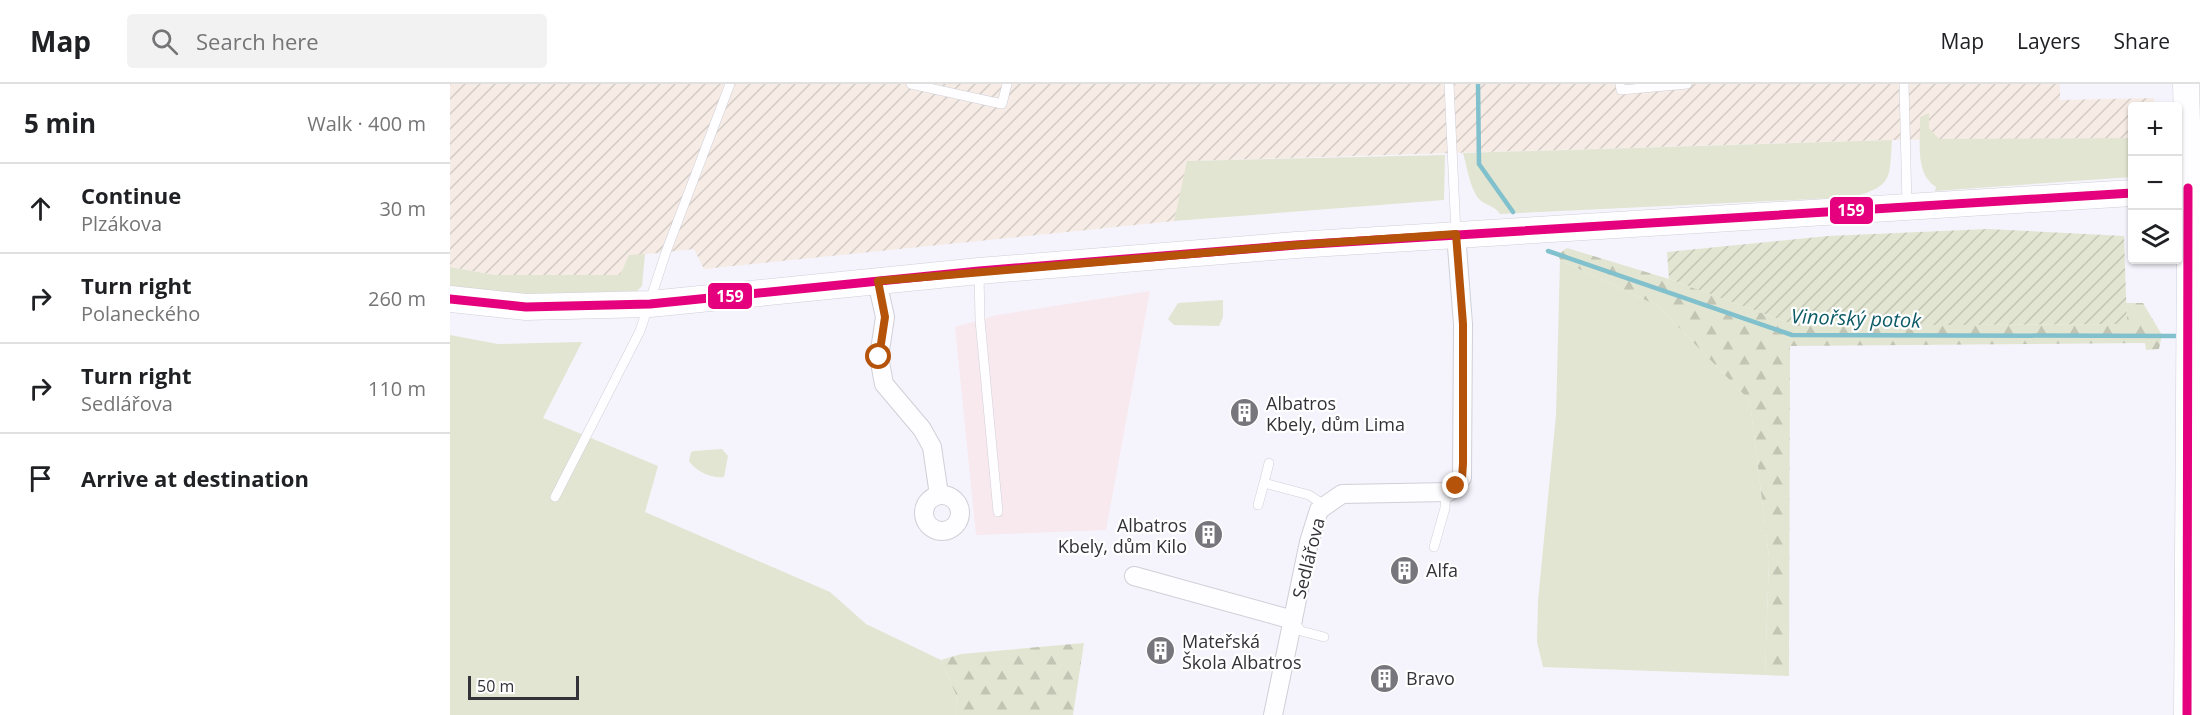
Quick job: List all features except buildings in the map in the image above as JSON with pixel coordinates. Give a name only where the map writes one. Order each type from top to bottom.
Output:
[{"type":"street","points":[[2186,84],[2188,179],[2187,715]]},
{"type":"street","points":[[450,299],[526,307],[650,304],[979,271],[1456,234],[2128,193]]},
{"type":"street","points":[[1446,492],[1456,486],[1462,478],[1463,464],[1463,324],[1456,234]]},
{"type":"street","points":[[878,281],[885,317],[879,357],[884,384],[922,429],[932,447],[939,495]]},
{"type":"street","name":"Sedlářova","points":[[1273,715],[1309,542],[1319,510],[1342,494],[1446,492]]},
{"type":"street","points":[[1134,576],[1293,620]]},
{"type":"lane","points":[[555,497],[640,331],[666,252],[730,84]]},
{"type":"lane","points":[[911,84],[1002,104],[1007,84]]},
{"type":"lane","points":[[1449,84],[1456,234]]},
{"type":"lane","points":[[1620,84],[1620,90],[1690,85]]},
{"type":"lane","points":[[1904,84],[1907,205]]},
{"type":"lane","points":[[979,271],[980,320],[998,512]]},
{"type":"lane","points":[[1258,505],[1269,463]]},
{"type":"lane","points":[[1264,483],[1309,495],[1324,505]]},
{"type":"lane","points":[[1434,547],[1445,508],[1446,492]]},
{"type":"lane","points":[[1293,620],[1300,631],[1324,638]]},
{"type":"shaded area","points":[[450,84],[2060,84],[2060,100],[2154,98],[2154,102],[2128,102],[2128,138],[1888,140],[1188,161],[1174,221],[704,269],[694,249],[629,256],[620,275],[567,277],[494,275],[450,267]]},
{"type":"shaded area","points":[[1150,291],[1106,530],[976,535],[955,327],[997,315]]},
{"type":"green space","points":[[1929,113],[1929,128],[1939,139],[2128,138],[2128,177],[1935,191],[1936,187],[1929,181],[1922,165],[1920,117]]},
{"type":"green space","points":[[1892,140],[1889,172],[1883,184],[1854,197],[1500,214],[1477,196],[1471,184],[1463,153]]},
{"type":"green space","points":[[1445,155],[1444,200],[1174,221],[1187,161]]},
{"type":"green space","points":[[1988,229],[2124,236],[2127,324],[1798,326],[1669,279],[1667,252],[1828,236]]},
{"type":"green space","points":[[1567,248],[1669,279],[1798,326],[2127,324],[2126,303],[2143,303],[2162,335],[2159,349],[2146,350],[2145,343],[1790,346],[1789,676],[1765,675],[1769,558],[1750,401],[1658,306],[1560,260],[1558,254]]},
{"type":"green space","points":[[645,254],[642,286],[635,293],[530,297],[450,289],[450,267],[494,275],[620,275],[629,255]]},
{"type":"green space","points":[[1560,260],[1658,306],[1750,401],[1769,558],[1765,675],[1543,667],[1537,642],[1538,601],[1556,415]]},
{"type":"green space","points":[[1223,300],[1223,317],[1219,326],[1174,325],[1168,319],[1178,303]]},
{"type":"green space","points":[[450,335],[498,344],[582,342],[543,418],[658,466],[645,512],[830,592],[866,624],[941,660],[957,697],[955,715],[450,715]]},
{"type":"green space","points":[[722,449],[728,456],[724,477],[704,474],[689,461],[691,452]]},
{"type":"green space","points":[[1084,643],[1073,715],[955,715],[957,697],[941,660],[961,654]]},
{"type":"waterway","name":"Vinořský potok","points":[[1478,84],[1479,164],[1513,212]]},
{"type":"waterway","name":"Vinořský potok","points":[[1548,251],[1792,335],[2177,336]]},
{"type":"transit line","name":"159","points":[[2187,715],[2188,188]]},
{"type":"transit line","name":"159","points":[[450,299],[526,307],[650,304],[979,271],[1296,245],[2128,193]]},
{"type":"place","name":"Albatros Kbely, dům Lima","points":[[1245,413]]},
{"type":"place","name":"Albatros Kbely, dům Kilo","points":[[1208,535]]},
{"type":"place","name":"Alfa","points":[[1405,570]]},
{"type":"place","name":"Mateřská Škola Albatros","points":[[1161,651]]},
{"type":"place","name":"Bravo","points":[[1385,678]]},
{"type":"route","points":[[879,357],[885,317],[878,281],[1296,245],[1456,234],[1465,378],[1462,478],[1456,486]]}]
